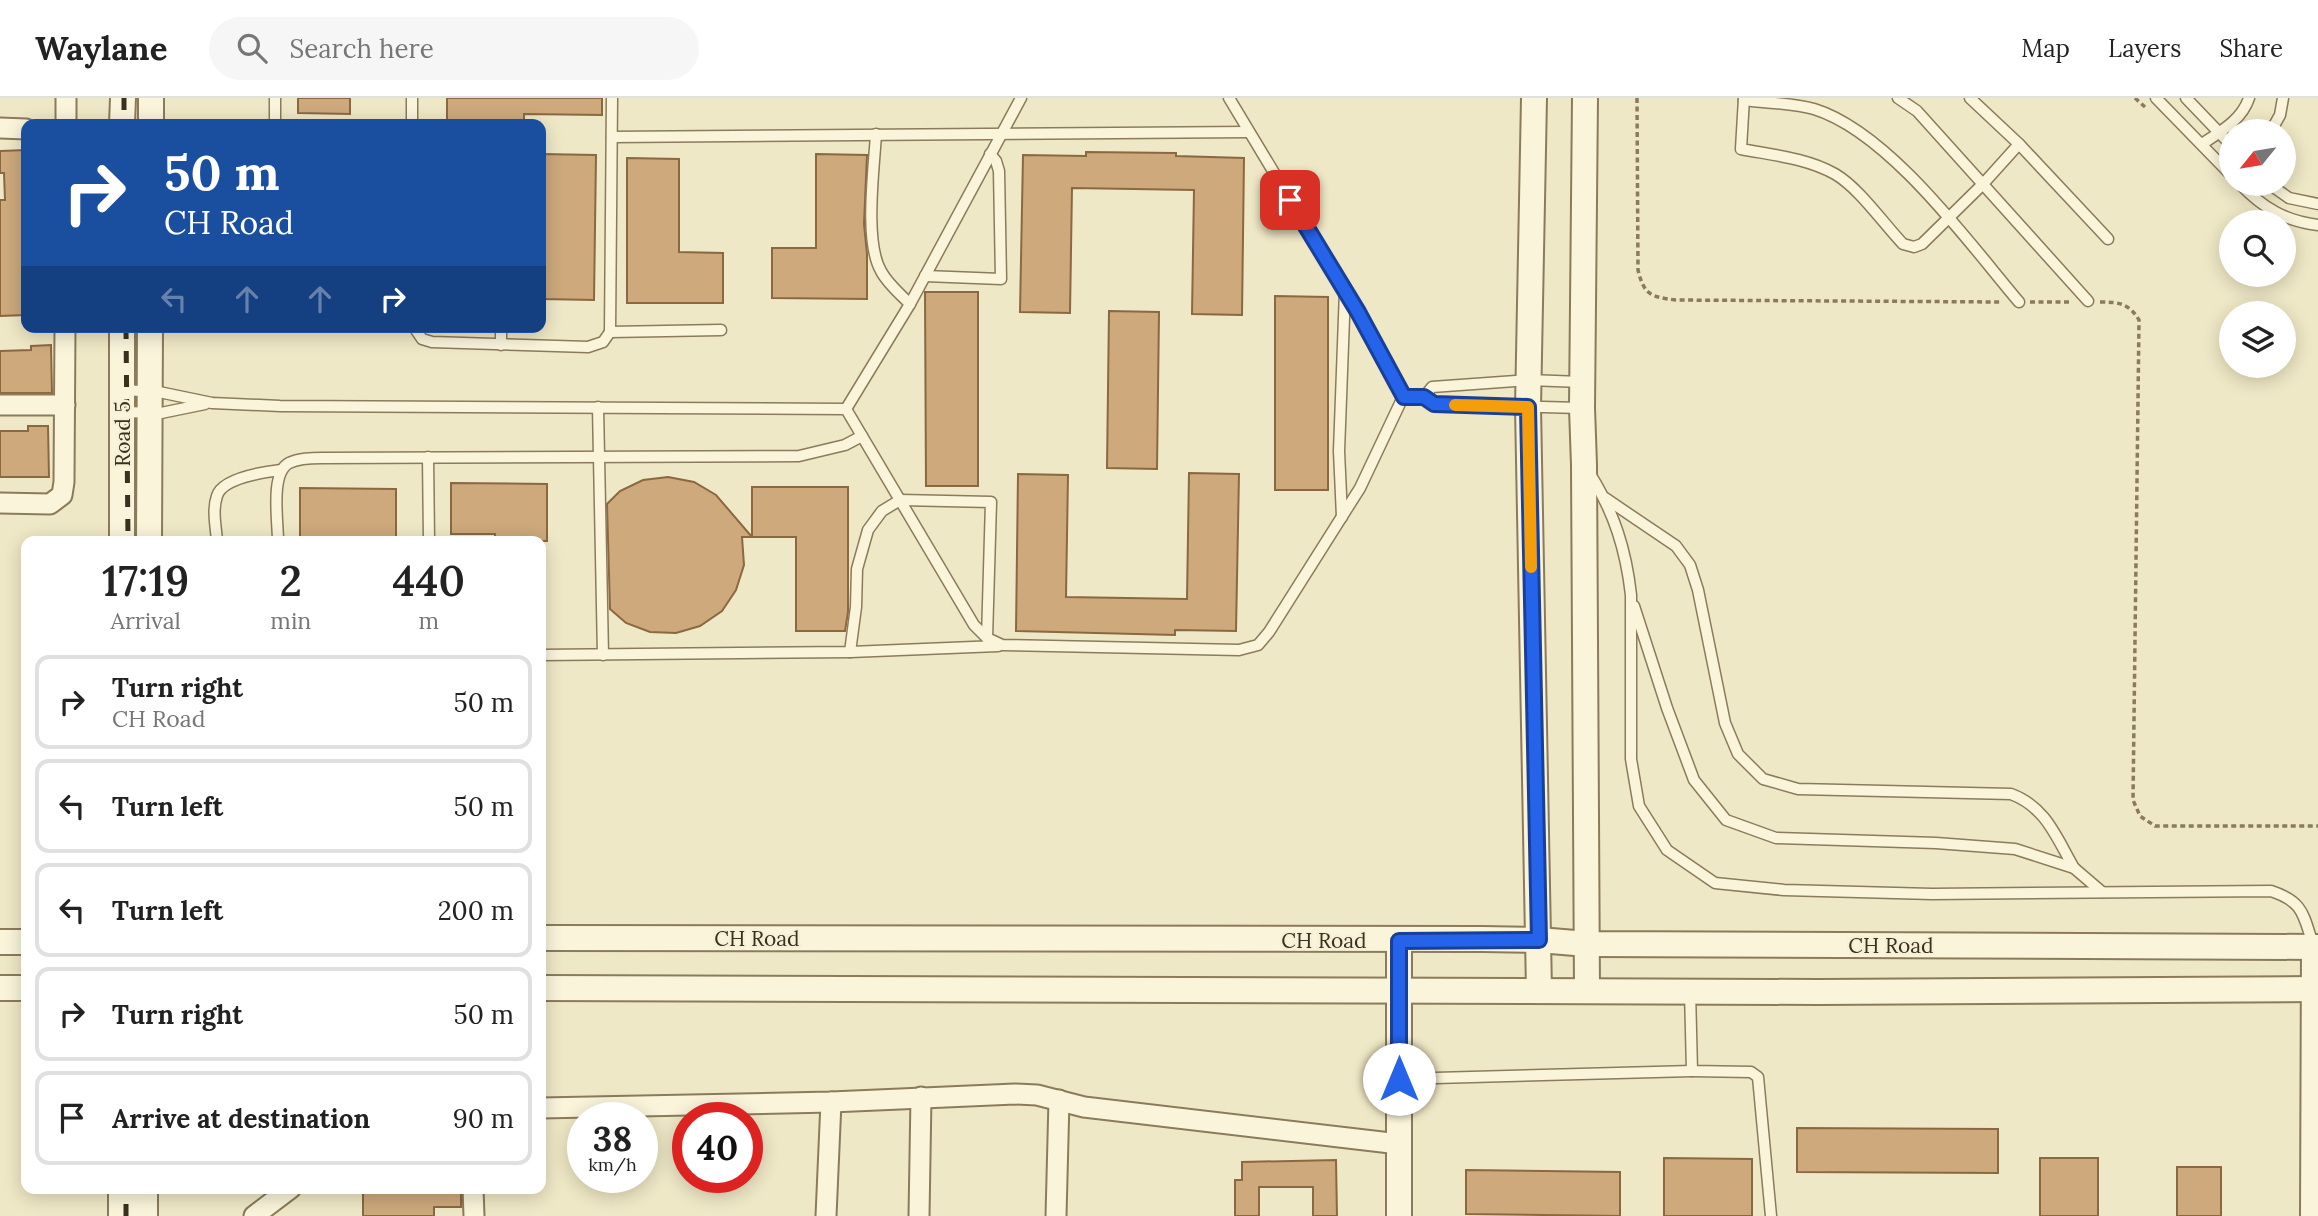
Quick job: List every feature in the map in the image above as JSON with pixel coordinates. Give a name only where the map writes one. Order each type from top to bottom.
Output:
[{"type":"street","points":[[66,98],[66,119]]},
{"type":"street","points":[[122,98],[122,119]]},
{"type":"street","points":[[150,98],[150,119]]},
{"type":"street","points":[[1534,98],[1528,407],[1539,991]]},
{"type":"street","points":[[1585,98],[1582,408],[1587,990]]},
{"type":"street","points":[[0,128],[21,129]]},
{"type":"street","points":[[0,503],[50,504],[62,495],[65,333]]},
{"type":"street","name":"Road 5","points":[[122,333],[122,536]]},
{"type":"street","name":"Road 5","points":[[149,536],[150,333]]},
{"type":"street","points":[[0,405],[65,405]]},
{"type":"street","name":"CH Road","points":[[546,938],[1539,940],[1587,944],[2316,947]]},
{"type":"street","points":[[1399,941],[1399,1216]]},
{"type":"street","points":[[0,942],[21,942]]},
{"type":"street","points":[[2313,1216],[2316,947]]},
{"type":"street","points":[[0,988],[21,988]]},
{"type":"street","points":[[546,988],[1539,991],[2316,989]]},
{"type":"street","points":[[546,1108],[831,1102],[1014,1094],[1037,1095],[1084,1107],[1399,1144]]},
{"type":"street","points":[[919,1216],[922,1097]]},
{"type":"street","points":[[1056,1216],[1059,1100]]},
{"type":"street","points":[[826,1216],[831,1102]]},
{"type":"street","points":[[121,1194],[121,1216]]},
{"type":"street","points":[[145,1194],[145,1216]]},
{"type":"street","points":[[254,1216],[283,1194]]},
{"type":"street","points":[[473,1194],[474,1216]]},
{"type":"lane","points":[[275,98],[275,119]]},
{"type":"lane","points":[[412,98],[412,119]]},
{"type":"lane","points":[[418,333],[422,339],[432,342],[588,347],[603,342],[610,332],[612,98]]},
{"type":"lane","points":[[846,409],[910,304],[1021,98]]},
{"type":"lane","points":[[1229,98],[1345,290],[1404,397]]},
{"type":"lane","points":[[1898,98],[1917,111],[2088,301]]},
{"type":"lane","points":[[1970,98],[2019,144],[2108,239]]},
{"type":"lane","points":[[2156,98],[2219,161]]},
{"type":"lane","points":[[2186,98],[2219,131]]},
{"type":"lane","points":[[2237,119],[2246,108],[2249,98]]},
{"type":"lane","points":[[2278,119],[2283,98]]},
{"type":"lane","points":[[2019,144],[1949,218],[1922,244],[1914,247],[1903,244],[1837,175],[1814,165],[1741,149],[1744,99],[1813,109],[1854,128],[1890,156],[1949,218],[2019,302]]},
{"type":"lane","points":[[612,137],[1249,132]]},
{"type":"lane","points":[[2202,144],[2219,133]]},
{"type":"lane","points":[[876,134],[871,236],[874,254],[881,271],[910,304]]},
{"type":"lane","points":[[925,276],[1000,279],[999,171],[996,161],[989,154]]},
{"type":"lane","points":[[2253,196],[2279,215],[2318,225]]},
{"type":"lane","points":[[2286,196],[2318,204]]},
{"type":"lane","points":[[1342,517],[1339,452],[1345,290]]},
{"type":"lane","points":[[610,332],[721,330]]},
{"type":"lane","points":[[500,333],[501,345]]},
{"type":"lane","points":[[1424,397],[1432,387],[1528,380],[1582,382]]},
{"type":"lane","points":[[1404,397],[1424,397],[1434,404],[1582,408]]},
{"type":"lane","points":[[546,655],[850,652],[1002,645],[1239,650],[1258,645],[1269,632],[1360,488],[1404,397]]},
{"type":"lane","points":[[122,401],[280,406],[846,409]]},
{"type":"lane","points":[[122,401],[212,403]]},
{"type":"lane","points":[[598,407],[603,655]]},
{"type":"lane","points":[[846,409],[974,625],[987,639],[1002,645]]},
{"type":"lane","points":[[278,536],[277,481],[281,470],[288,463],[310,458],[799,456],[845,445],[862,436]]},
{"type":"lane","points":[[428,457],[429,536]]},
{"type":"lane","points":[[1584,465],[1605,497],[1621,538],[1630,595],[1631,759],[1639,806],[1667,850],[1715,883],[1784,890],[1932,894],[2271,891],[2287,896],[2298,905],[2316,947]]},
{"type":"lane","points":[[217,536],[215,510],[220,489],[241,478],[281,470]]},
{"type":"lane","points":[[1605,497],[1676,546],[1690,565],[1698,590],[1725,723],[1738,754],[1763,779],[1798,789],[2011,794],[2027,800],[2040,811],[2074,868],[2102,892]]},
{"type":"lane","points":[[850,652],[856,607],[857,569],[868,530],[882,511],[900,500],[991,502],[987,639]]},
{"type":"lane","points":[[1630,595],[1694,780],[1726,820],[1776,838],[1936,843],[2015,849],[2074,868]]},
{"type":"lane","points":[[1690,990],[1692,1071]]},
{"type":"lane","points":[[1399,1079],[1692,1071],[1751,1072],[1758,1077],[1771,1216]]},
{"type":"path","points":[[1637,98],[1638,270],[1642,287],[1656,298],[2088,301],[2120,302],[2133,309],[2139,320],[2133,800],[2140,816],[2155,825],[2318,826]]},
{"type":"building","points":[[298,98],[350,98],[350,114],[298,113]]},
{"type":"building","points":[[447,98],[602,98],[602,115],[524,114],[524,119],[447,119]]},
{"type":"building","points":[[21,150],[21,315],[0,316],[0,200],[5,200],[4,173],[0,173],[0,151]]},
{"type":"building","points":[[1086,152],[1176,153],[1176,156],[1244,158],[1242,315],[1192,314],[1194,190],[1072,188],[1070,313],[1020,312],[1023,155],[1086,156]]},
{"type":"building","points":[[546,154],[596,155],[594,300],[546,299]]},
{"type":"building","points":[[816,154],[867,155],[864,224],[867,299],[772,298],[772,248],[816,248]]},
{"type":"building","points":[[627,158],[679,159],[679,252],[723,253],[723,303],[627,303]]},
{"type":"building","points":[[925,292],[978,292],[978,486],[926,486]]},
{"type":"building","points":[[1275,296],[1328,297],[1328,490],[1275,490]]},
{"type":"building","points":[[1109,311],[1159,312],[1157,469],[1107,468]]},
{"type":"building","points":[[51,345],[52,393],[0,393],[0,351],[31,350],[31,346]]},
{"type":"building","points":[[28,426],[48,426],[49,477],[0,477],[0,431],[28,431]]},
{"type":"building","points":[[1189,473],[1239,474],[1236,631],[1175,630],[1175,635],[1016,631],[1018,474],[1068,475],[1066,597],[1187,599]]},
{"type":"building","points":[[668,477],[694,482],[716,495],[752,537],[742,537],[744,565],[736,590],[722,611],[700,626],[676,633],[650,632],[626,623],[610,609],[607,504],[620,491],[643,480]]},
{"type":"building","points":[[451,483],[547,484],[547,541],[546,536],[451,534]]},
{"type":"building","points":[[752,487],[848,487],[848,612],[845,631],[796,631],[796,537],[752,537]]},
{"type":"building","points":[[300,488],[396,489],[396,536],[300,536]]},
{"type":"building","points":[[1797,1128],[1998,1129],[1998,1173],[1797,1172]]},
{"type":"building","points":[[1664,1158],[1752,1159],[1752,1216],[1664,1216]]},
{"type":"building","points":[[2040,1158],[2098,1158],[2098,1216],[2040,1216]]},
{"type":"building","points":[[1336,1160],[1337,1216],[1313,1216],[1313,1187],[1259,1187],[1259,1216],[1235,1216],[1235,1180],[1242,1180],[1242,1162]]},
{"type":"building","points":[[2177,1167],[2221,1167],[2221,1216],[2177,1216]]},
{"type":"building","points":[[1466,1170],[1620,1172],[1620,1216],[1466,1214]]},
{"type":"building","points":[[363,1194],[461,1194],[461,1207],[434,1207],[434,1216],[363,1216]]},
{"type":"railway","points":[[124,98],[124,119]]},
{"type":"railway","points":[[126,333],[128,536]]},
{"type":"railway","points":[[126,1194],[126,1216]]},
{"type":"slow traffic","points":[[1455,405],[1528,407],[1531,567]]},
{"type":"route","points":[[1290,200],[1358,312],[1404,397],[1424,397],[1434,404],[1528,407],[1539,940],[1399,941],[1399,1079]]}]
